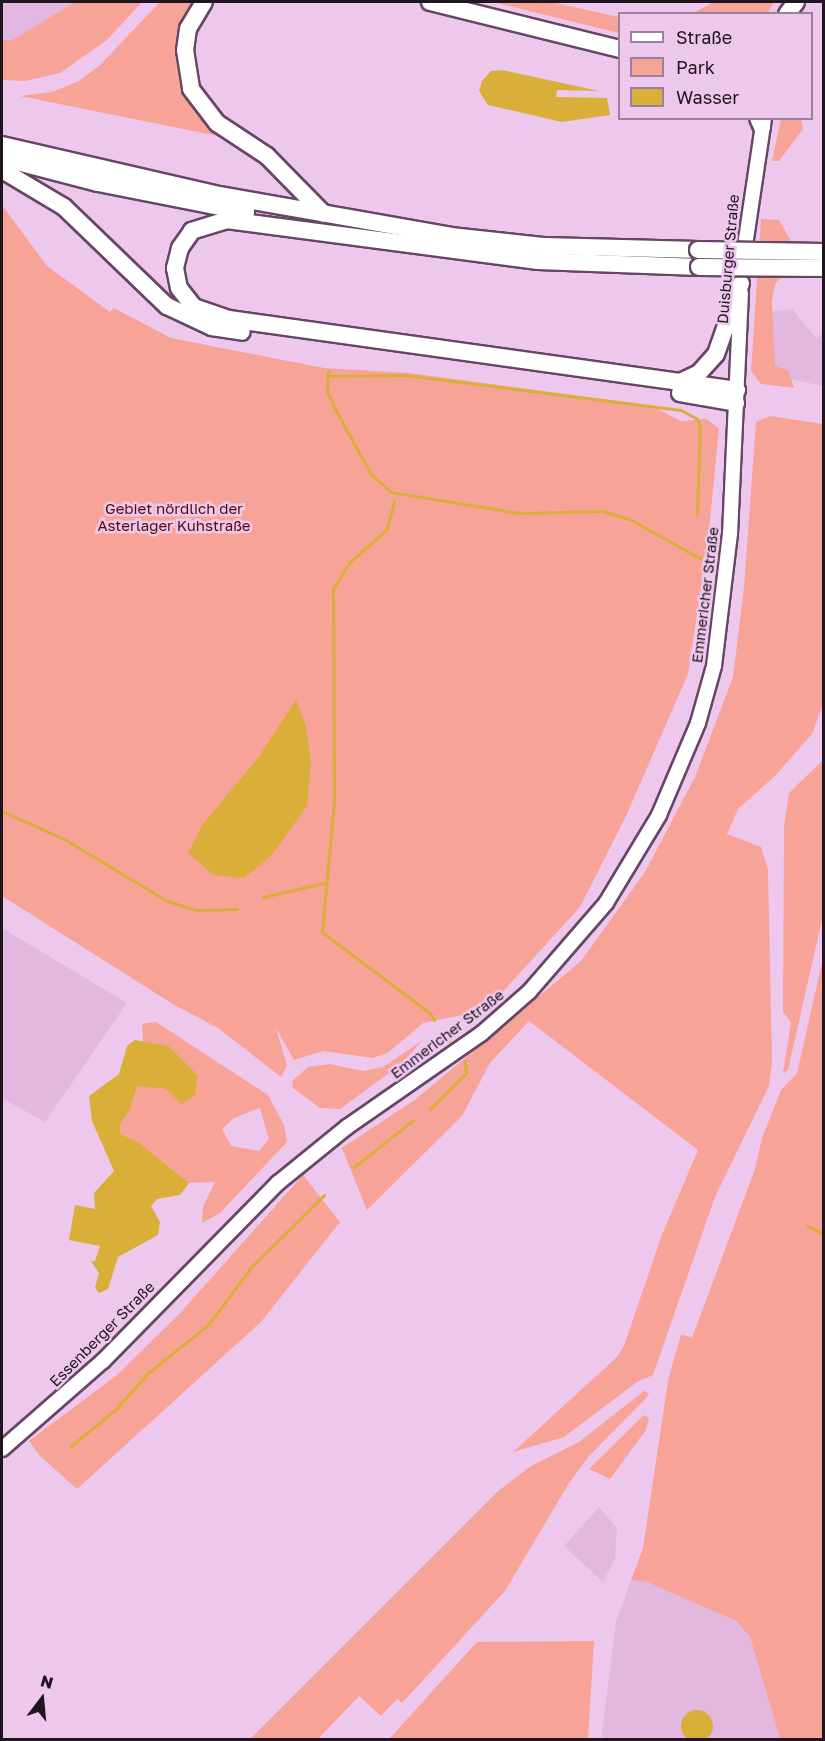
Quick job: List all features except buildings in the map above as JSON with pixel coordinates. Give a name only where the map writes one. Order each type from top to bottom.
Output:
[{"type":"highway","points":[[204,2],[188,29],[185,50],[186,69],[197,99],[217,123],[267,156],[324,214]]},
{"type":"highway","points":[[430,2],[618,49]]},
{"type":"highway","points":[[2,145],[96,170],[451,236],[545,246],[824,268]]},
{"type":"highway","points":[[2,158],[98,183],[238,211],[474,253]]},
{"type":"highway","points":[[2,170],[64,207],[167,306],[212,327],[445,354],[736,396]]},
{"type":"highway","points":[[736,396],[677,384],[229,319],[194,307],[180,288],[175,268],[180,248],[192,231],[227,220],[474,253],[600,265],[824,252]]},
{"type":"highway","points":[[677,384],[699,373],[716,354],[741,283]]},
{"type":"main road","name":"Duisburger Straße","points":[[736,396],[746,221],[761,121]]},
{"type":"main road","name":"Emmericher Straße","points":[[196,1262],[322,1146],[481,1034],[529,992],[606,903],[642,847],[680,767],[714,666],[730,534],[736,396]]},
{"type":"main road","name":"Essenberger Straße","points":[[2,1449],[103,1360],[196,1262]]},
{"type":"shaded area","points":[[2,2],[122,2],[2,55]]},
{"type":"shaded area","points":[[792,309],[816,338],[823,333],[823,386],[767,374],[766,312]]},
{"type":"shaded area","points":[[2,928],[127,1003],[45,1122],[2,1098]]},
{"type":"shaded area","points":[[599,1507],[617,1528],[615,1559],[603,1582],[564,1546]]},
{"type":"shaded area","points":[[631,1580],[647,1582],[736,1621],[750,1637],[780,1739],[601,1740],[616,1622]]},
{"type":"green space","points":[[75,2],[142,2],[107,40],[60,73],[25,81],[2,80],[2,39],[11,41]]},
{"type":"green space","points":[[160,2],[199,2],[192,10],[195,104],[223,137],[20,96],[52,92],[79,81],[99,66]]},
{"type":"green space","points":[[493,2],[551,2],[618,17],[618,33]]},
{"type":"green space","points":[[714,2],[774,2],[769,12],[695,12]]},
{"type":"green space","points":[[781,120],[801,120],[803,129],[779,161],[772,161]]},
{"type":"green space","name":"Gebiet nördlich der Asterlager Kuhstraße","points":[[2,205],[47,266],[110,312],[114,308],[171,338],[324,368],[409,373],[624,402],[656,408],[681,421],[706,419],[719,428],[708,541],[688,674],[626,816],[580,907],[499,996],[462,1015],[423,1023],[389,1052],[373,1058],[323,1051],[294,1060],[276,1028],[287,1065],[281,1077],[218,1028],[176,1006],[2,896]]},
{"type":"green space","points":[[761,219],[779,220],[804,264],[789,269],[775,284],[772,301],[775,366],[789,371],[794,388],[761,384],[751,371]]},
{"type":"green space","points":[[770,416],[823,424],[824,701],[812,734],[775,776],[738,809],[727,834],[761,847],[768,870],[772,1062],[769,1086],[715,1197],[653,1375],[637,1382],[564,1437],[513,1452],[616,1358],[624,1346],[661,1237],[698,1150],[529,1021],[490,1063],[462,1116],[367,1210],[342,1148],[416,1099],[581,961],[645,872],[695,777],[733,677],[744,587],[756,422]]},
{"type":"green space","points":[[823,760],[823,915],[788,1070],[783,1073],[791,1022],[783,1012],[784,827],[789,793]]},
{"type":"green space","points":[[823,958],[823,1739],[780,1739],[750,1637],[736,1621],[647,1582],[631,1580],[643,1548],[668,1381],[681,1334],[692,1338],[755,1169],[762,1138],[781,1090],[797,1073]]},
{"type":"green space","points":[[156,1022],[268,1095],[284,1125],[287,1142],[220,1213],[202,1223],[203,1207],[215,1182],[189,1183],[137,1141],[120,1134],[120,1124],[130,1110],[137,1085],[166,1089],[198,1075],[169,1046],[143,1042],[142,1024]],"holes":[[[260,1108],[269,1139],[259,1151],[231,1146],[222,1129],[234,1118]]]},
{"type":"green space","points":[[423,1040],[400,1065],[340,1109],[320,1108],[293,1088],[292,1081],[308,1067],[330,1064],[363,1071],[383,1067]]},
{"type":"green space","points":[[303,1175],[340,1222],[261,1322],[77,1489],[40,1456],[29,1441],[117,1375],[182,1311]]},
{"type":"green space","points":[[644,1391],[649,1393],[647,1397],[589,1456],[569,1483],[505,1591],[402,1703],[397,1699],[381,1716],[359,1696],[318,1739],[250,1739],[497,1492],[531,1466],[579,1442]]},
{"type":"green space","points":[[644,1415],[649,1418],[646,1430],[610,1479],[589,1469]]},
{"type":"green space","points":[[594,1641],[588,1739],[389,1739],[477,1642]]},
{"type":"water","points":[[502,70],[599,91],[557,90],[556,97],[607,98],[610,115],[562,122],[488,105],[479,91],[482,81],[491,71]]},
{"type":"water","points":[[296,700],[306,726],[311,762],[307,806],[271,856],[244,878],[213,875],[188,853],[203,824],[258,758]]},
{"type":"water","points":[[135,1040],[169,1046],[198,1075],[195,1095],[182,1104],[166,1089],[137,1086],[130,1110],[120,1124],[120,1134],[137,1141],[189,1183],[180,1195],[157,1199],[151,1206],[160,1222],[158,1235],[118,1257],[108,1289],[99,1293],[95,1288],[99,1273],[91,1261],[95,1261],[100,1246],[69,1240],[75,1205],[95,1209],[94,1193],[114,1171],[92,1121],[89,1096],[119,1074],[127,1046]]},
{"type":"water","points":[[697,1710],[708,1715],[713,1726],[708,1737],[697,1742],[686,1737],[681,1726],[686,1715]]},
{"type":"waterway","points":[[328,371],[327,391],[335,409],[371,474],[391,492],[519,513],[603,511],[633,521],[701,559]]},
{"type":"waterway","points":[[329,376],[404,375],[681,410],[697,419],[700,427],[697,515]]},
{"type":"waterway","points":[[394,502],[387,529],[349,563],[333,589],[334,802],[322,932],[430,1013],[434,1020]]},
{"type":"waterway","points":[[2,811],[66,840],[167,901],[197,910],[237,909]]},
{"type":"waterway","points":[[263,897],[324,883]]},
{"type":"waterway","points":[[446,1036],[449,1041]]},
{"type":"waterway","points":[[430,1109],[466,1073],[465,1061]]},
{"type":"waterway","points":[[354,1167],[413,1120]]},
{"type":"waterway","points":[[71,1446],[116,1409],[148,1373],[208,1325],[252,1266],[324,1195]]},
{"type":"waterway","points":[[807,1226],[824,1234]]}]
